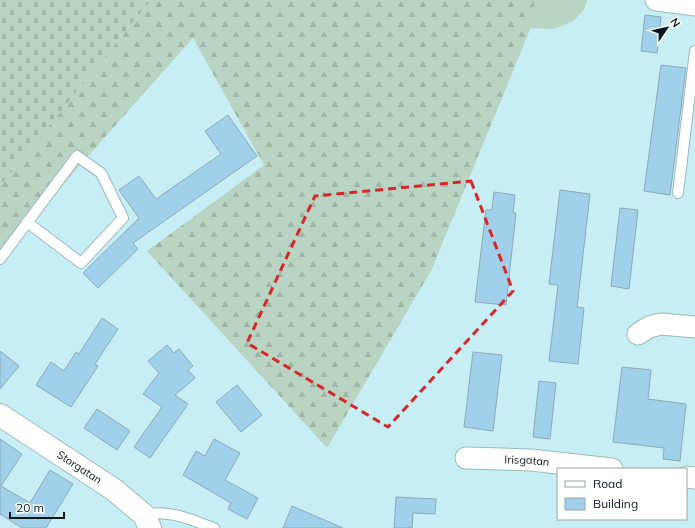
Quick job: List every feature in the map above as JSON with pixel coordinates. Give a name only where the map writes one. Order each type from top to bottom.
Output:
[{"type":"street","points":[[656,0],[685,3]]},
{"type":"street","points":[[638,334],[649,327],[661,324],[695,327]]},
{"type":"street","name":"Storgatan","points":[[0,415],[114,489],[147,522]]},
{"type":"street","name":"Irisgatan","points":[[466,458],[531,460],[603,468]]},
{"type":"lane","points":[[678,193],[695,51]]},
{"type":"lane","points":[[0,259],[27,222],[76,156],[101,173],[123,218],[81,263],[27,222]]},
{"type":"lane","points":[[147,522],[154,512],[177,514],[214,528]]},
{"type":"highlighted area","points":[[471,181],[513,291],[388,427],[247,343],[315,196]]},
{"type":"green space","points":[[0,0],[151,0],[0,186]]},
{"type":"green space","points":[[151,0],[542,0],[432,269],[327,448],[147,251],[264,165],[193,38],[74,172],[0,260],[0,186]]},
{"type":"green space","points":[[536,0],[587,0],[584,10],[573,21],[554,29],[526,28]]},
{"type":"building","points":[[645,15],[661,17],[657,53],[641,51]]},
{"type":"building","points":[[661,65],[686,68],[670,195],[644,191]]},
{"type":"building","points":[[228,115],[257,156],[133,243],[138,249],[98,288],[83,273],[139,218],[119,190],[139,176],[156,199],[221,154],[205,131]]},
{"type":"building","points":[[560,190],[590,194],[577,307],[584,308],[578,364],[549,361],[558,285],[549,284]]},
{"type":"building","points":[[494,192],[515,195],[513,213],[516,213],[506,305],[475,302],[486,210],[492,210]]},
{"type":"building","points":[[620,208],[638,210],[629,289],[611,286]]},
{"type":"building","points":[[102,318],[118,329],[95,364],[98,366],[71,407],[36,385],[51,362],[64,371],[76,352],[79,354]]},
{"type":"building","points":[[167,345],[174,353],[179,349],[193,366],[188,370],[195,378],[175,395],[188,404],[150,458],[134,447],[162,407],[143,394],[159,373],[148,361]]},
{"type":"building","points":[[0,351],[19,366],[0,389]]},
{"type":"building","points":[[473,352],[502,355],[493,431],[464,427]]},
{"type":"building","points":[[622,367],[651,370],[648,399],[686,404],[680,461],[663,459],[664,448],[613,442]]},
{"type":"building","points":[[539,381],[556,383],[550,439],[533,437]]},
{"type":"building","points":[[237,385],[262,415],[241,432],[216,402]]},
{"type":"building","points":[[97,409],[130,431],[117,450],[84,428]]},
{"type":"building","points":[[0,439],[22,454],[1,486],[30,503],[50,470],[73,484],[46,528],[22,528],[0,514]]},
{"type":"building","points":[[214,439],[240,453],[225,480],[258,498],[247,519],[228,509],[231,503],[183,475],[196,451],[205,456]]},
{"type":"building","points":[[396,497],[436,499],[435,514],[413,513],[412,528],[394,528]]},
{"type":"building","points":[[292,506],[343,528],[283,528]]}]
